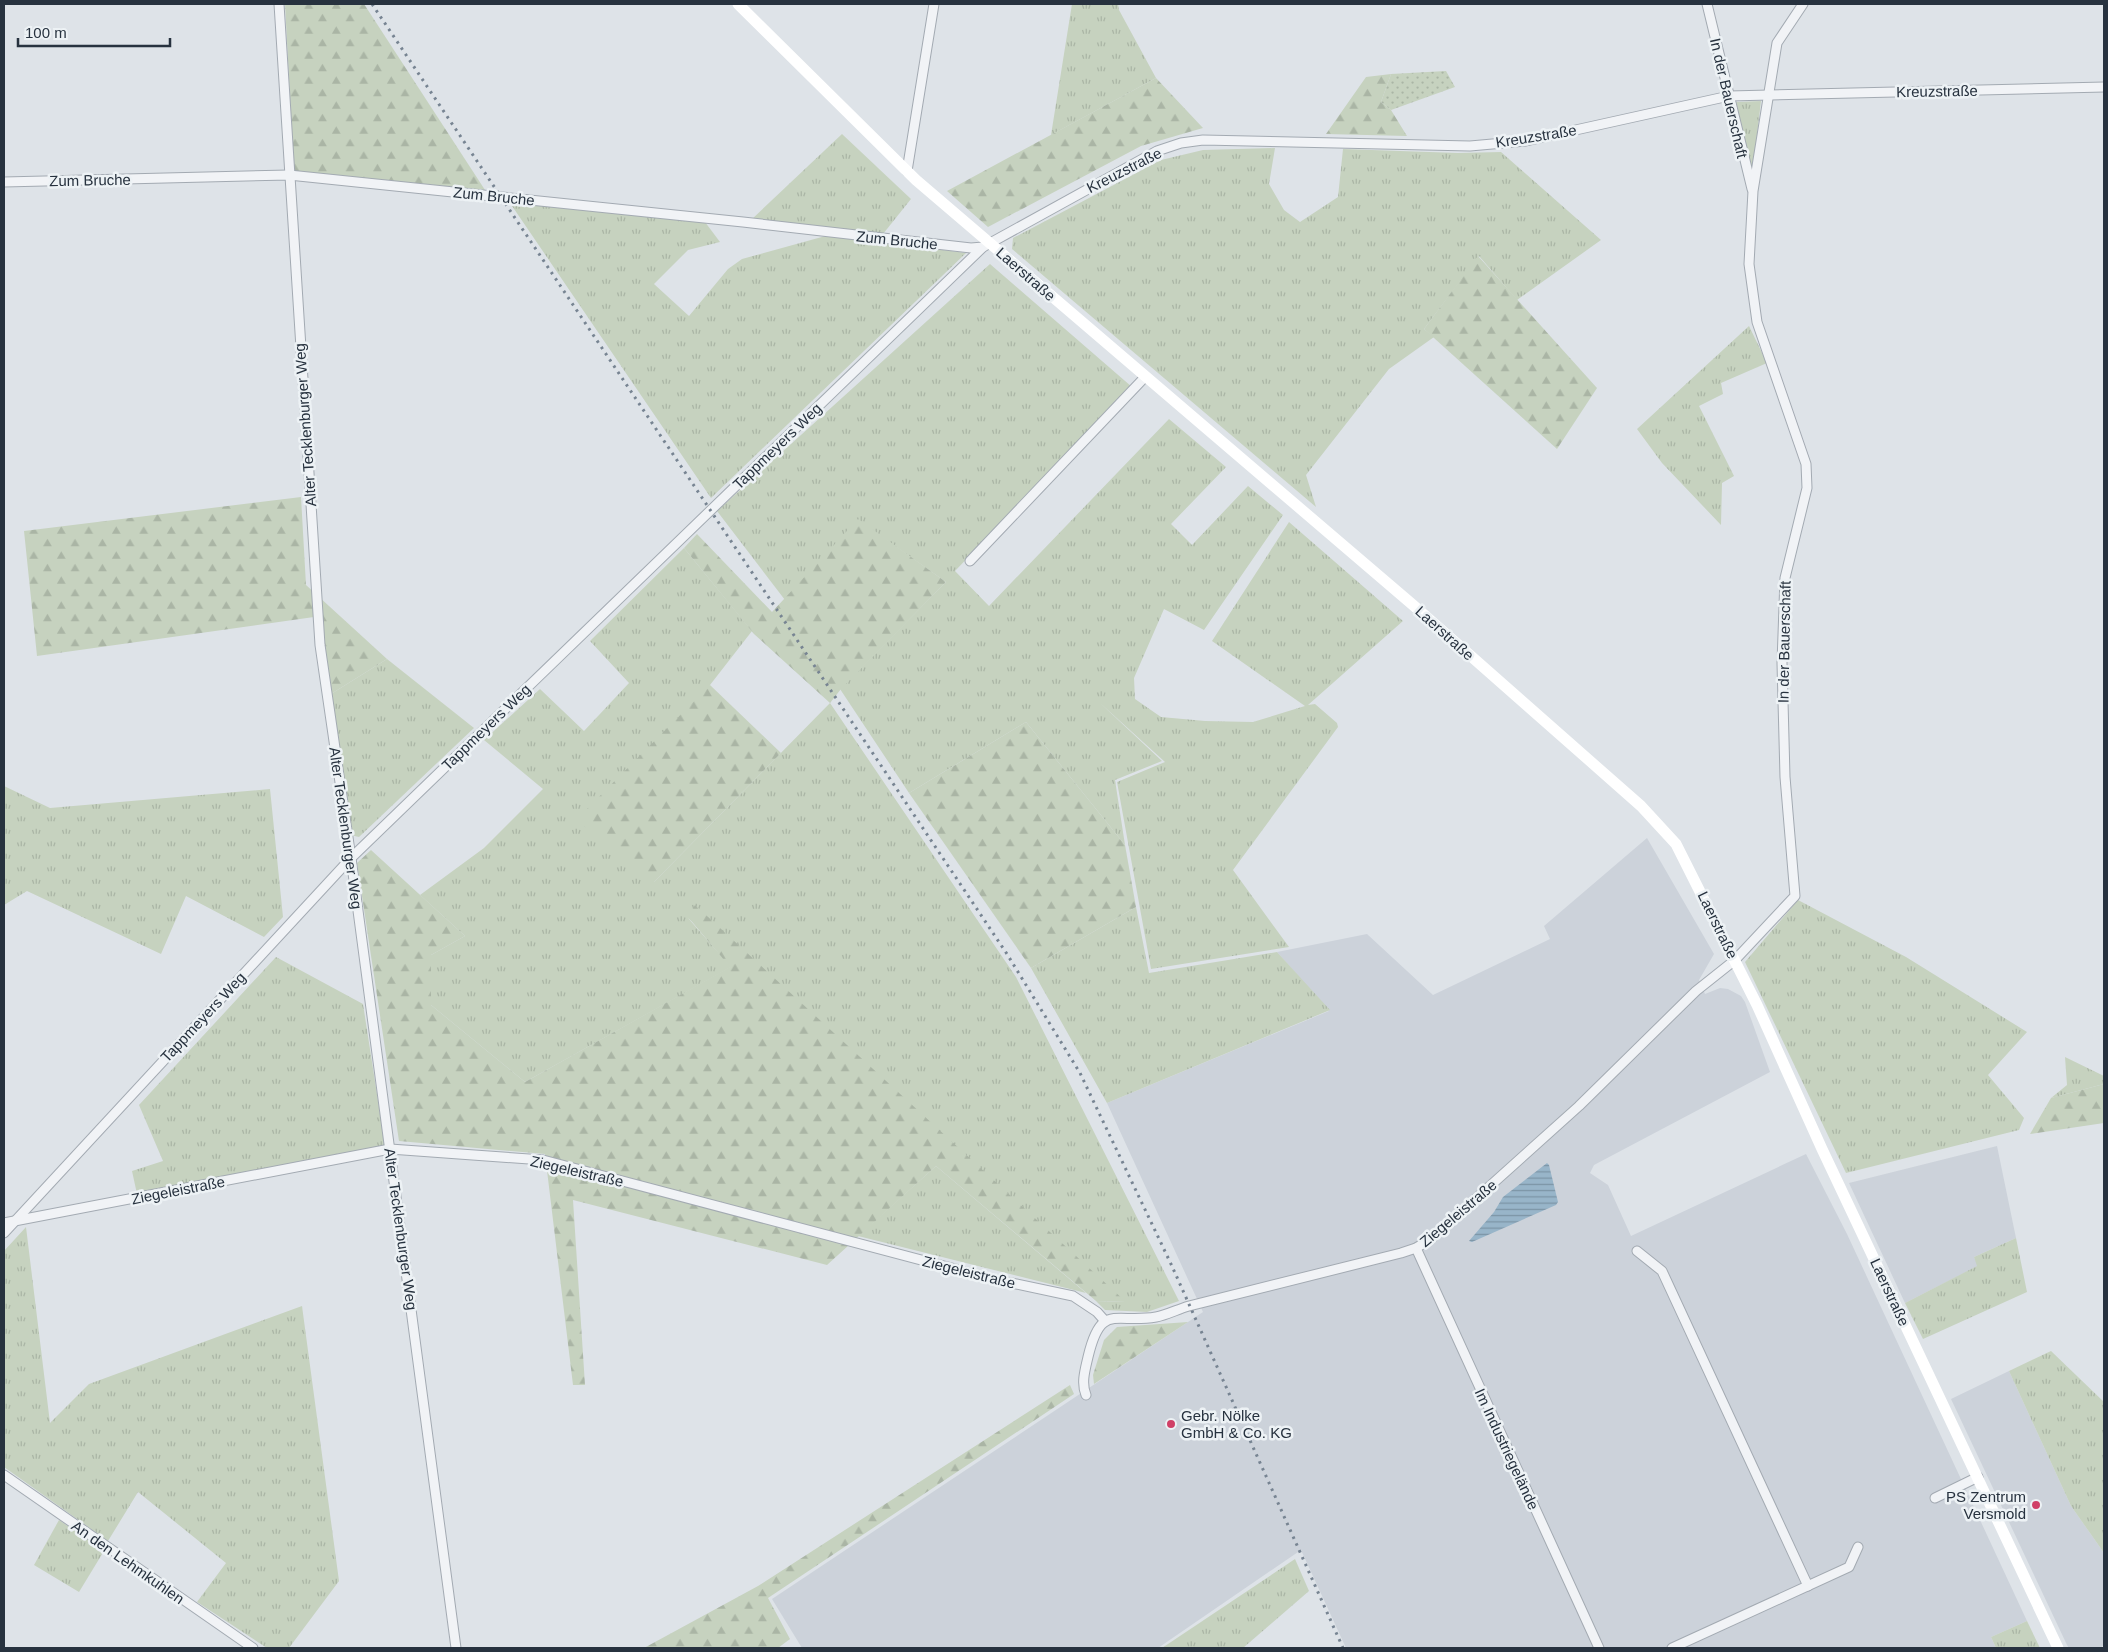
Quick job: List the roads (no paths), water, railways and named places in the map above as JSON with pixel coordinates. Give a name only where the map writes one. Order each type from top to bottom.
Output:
[{"type":"main road","name":"Laerstraße","points":[[738,4],[907,171],[986,245],[1145,377],[1412,605],[1641,806],[1676,844],[1735,960],[2058,1648]]},
{"type":"street","name":"Alter Tecklenburger Weg","points":[[279,4],[320,645],[351,858],[456,1648]]},
{"type":"street","points":[[907,171],[934,4]]},
{"type":"street","name":"In der Bauerschaft","points":[[1707,4],[1752,191]]},
{"type":"street","name":"In der Bauerschaft","points":[[1735,960],[1795,896],[1785,777],[1782,663],[1785,578],[1807,488],[1806,464],[1758,322],[1749,264],[1752,191],[1777,44],[1803,4]]},
{"type":"street","name":"Kreuzstraße","points":[[986,245],[1157,151],[1181,143],[1203,140],[1321,141],[1470,146],[1516,142],[1729,96],[2104,87]]},
{"type":"street","name":"Zum Bruche","points":[[4,182],[289,175],[734,221],[971,248],[986,245]]},
{"type":"street","name":"Tappmeyers Weg","points":[[4,1233],[351,858],[986,245]]},
{"type":"street","points":[[970,561],[1145,377]]},
{"type":"street","name":"Ziegeleistraße","points":[[4,1223],[390,1149],[543,1160],[993,1279],[1073,1296],[1097,1312],[1105,1321],[1113,1317],[1156,1317],[1189,1306],[1416,1248],[1432,1238],[1579,1106],[1696,991],[1735,960]]},
{"type":"street","name":"Im Industriegelände","points":[[1416,1248],[1599,1648]]},
{"type":"street","points":[[1636,1251],[1662,1271],[1808,1586]]},
{"type":"street","points":[[1086,1395],[1083,1381],[1091,1345],[1094,1335],[1105,1321]]},
{"type":"street","name":"An den Lehmkuhlen","points":[[4,1476],[253,1648]]},
{"type":"street","points":[[1935,1498],[1978,1477]]},
{"type":"street","points":[[1672,1648],[1849,1568],[1858,1547]]},
{"type":"water","points":[[1547,1163],[1558,1202],[1556,1205],[1472,1242],[1469,1241],[1494,1212],[1503,1197]]},
{"type":"railway","points":[[372,4],[1007,954],[1080,1073],[1171,1264],[1343,1648]]},
{"type":"place","name":"Gebr. Nölke GmbH & Co. KG","points":[[1171,1424]]},
{"type":"place","name":"PS Zentrum Versmold","points":[[2036,1505]]}]
